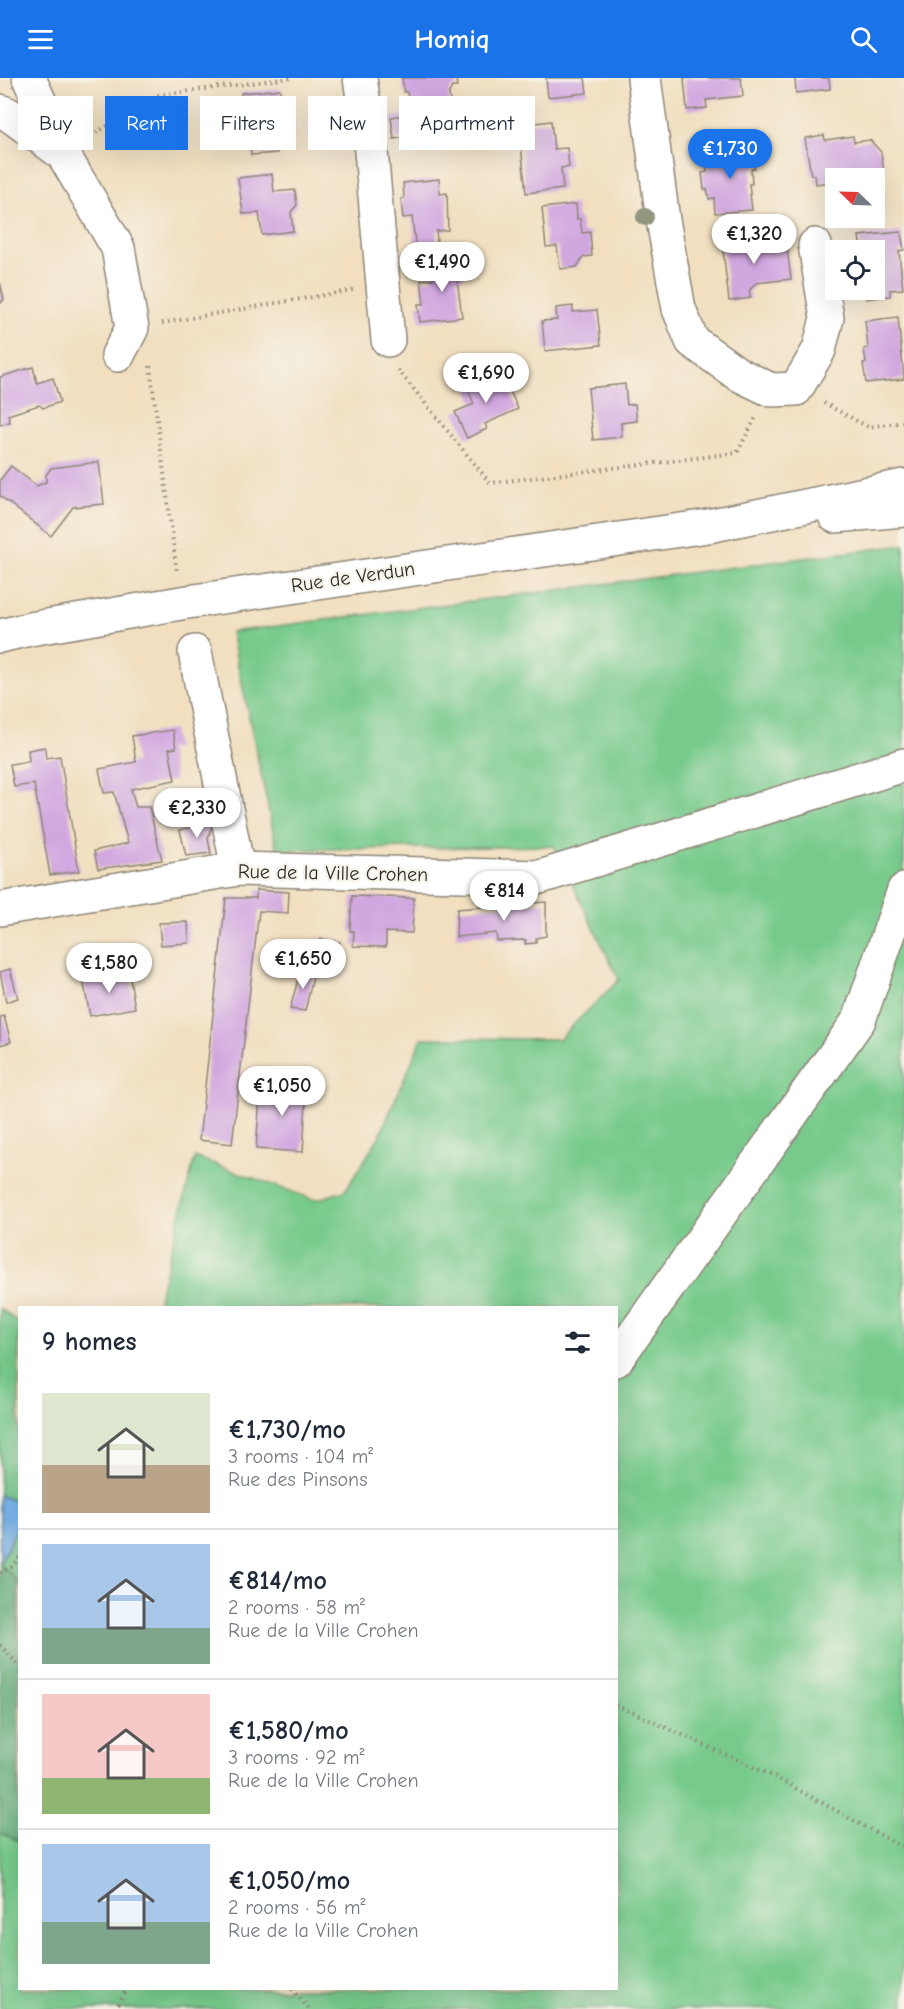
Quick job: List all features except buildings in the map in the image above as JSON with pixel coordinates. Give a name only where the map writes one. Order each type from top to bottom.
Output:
[{"type":"street","points":[[29,78],[63,154],[118,248],[133,348]]},
{"type":"street","points":[[360,78],[371,151],[388,340]]},
{"type":"street","points":[[644,78],[663,220],[679,309],[692,341],[738,375],[784,390],[819,350],[827,318],[815,245]]},
{"type":"street","points":[[0,111],[8,114],[63,154]]},
{"type":"street","name":"Rue de Verdun","points":[[0,636],[181,603],[708,525],[904,486]]},
{"type":"street","name":"Rue de Verdun","points":[[708,525],[904,510]]},
{"type":"street","points":[[195,652],[238,869]]},
{"type":"street","name":"Rue de la Ville Crohen","points":[[0,909],[238,869],[540,877],[904,765]]},
{"type":"street","points":[[618,1357],[859,1020],[904,890]]},
{"type":"path","points":[[63,154],[159,95],[290,78]]},
{"type":"path","points":[[181,603],[133,348],[383,285]]},
{"type":"path","points":[[388,340],[399,372],[490,483],[737,453],[784,390],[868,427],[904,422]]},
{"type":"path","points":[[0,1573],[11,1567],[18,1559]]},
{"type":"path","points":[[0,1645],[18,1665]]},
{"type":"path","points":[[618,1707],[773,1776],[904,1848]]},
{"type":"path","points":[[115,2009],[126,1990]]},
{"type":"path","points":[[293,1990],[309,2009]]},
{"type":"green space","points":[[904,545],[904,2009],[0,2009],[0,1833],[18,1841],[18,1990],[618,1990],[618,1306],[157,1306],[195,1157],[315,1200],[345,1191],[379,1137],[422,1038],[559,1039],[619,980],[554,846],[277,850],[231,632]]},
{"type":"green space","points":[[0,1308],[18,1322],[18,1504],[0,1495]]},
{"type":"green space","points":[[18,1526],[18,1582],[0,1563]]},
{"type":"green space","points":[[0,1563],[18,1582],[18,1841],[0,1833]]},
{"type":"water","points":[[0,1495],[18,1503],[18,1526],[0,1563]]}]
